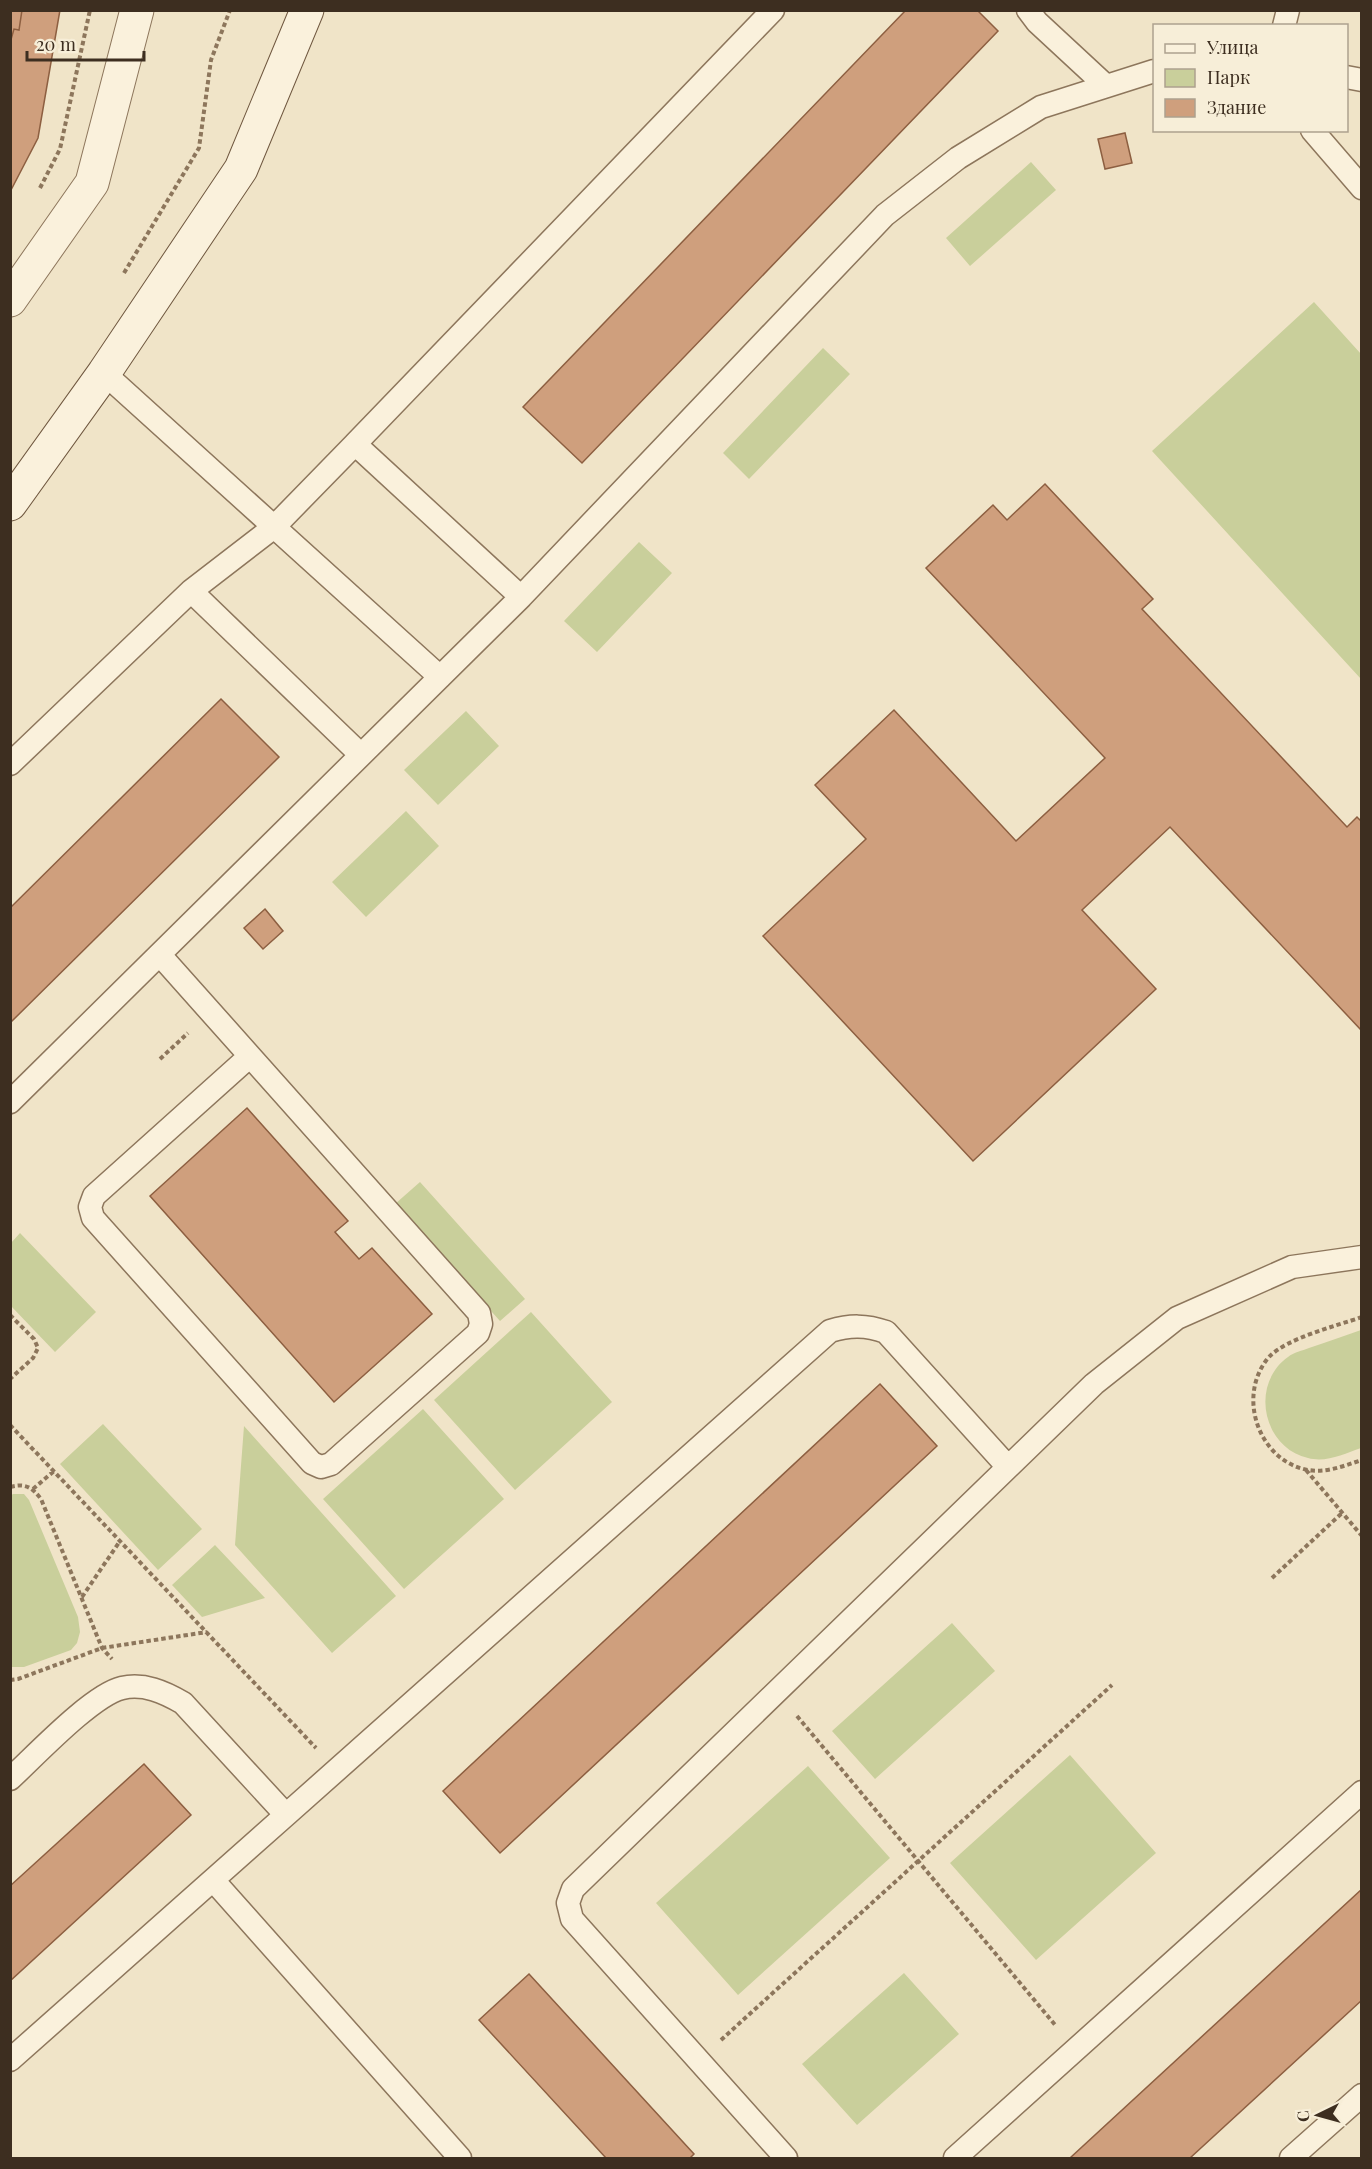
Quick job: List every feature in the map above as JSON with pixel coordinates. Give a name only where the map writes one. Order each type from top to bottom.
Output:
[{"type":"street","points":[[10,300],[92,183],[137,10]]},
{"type":"street","points":[[10,504],[104,373],[241,169],[308,10]]},
{"type":"lane","points":[[10,764],[191,591],[274,527],[773,10]]},
{"type":"lane","points":[[1028,10],[1037,22],[1105,85]]},
{"type":"lane","points":[[10,1102],[521,597],[885,215],[958,158],[1041,107],[1153,72]]},
{"type":"lane","points":[[1314,132],[1362,188]]},
{"type":"lane","points":[[104,373],[440,677]]},
{"type":"lane","points":[[355,444],[521,597]]},
{"type":"lane","points":[[191,591],[361,755]]},
{"type":"lane","points":[[160,955],[211,1012],[479,1313],[482,1324],[478,1333],[331,1464],[321,1467],[312,1463],[93,1218],[90,1207],[94,1196],[250,1056]]},
{"type":"lane","points":[[786,2158],[572,1919],[568,1903],[573,1889],[1094,1384],[1177,1318],[1292,1267],[1362,1257]]},
{"type":"lane","points":[[10,2060],[830,1331],[846,1326],[868,1326],[886,1332],[1008,1467]]},
{"type":"lane","points":[[10,1779],[96,1700],[122,1688],[148,1687],[183,1703],[286,1815]]},
{"type":"lane","points":[[955,2158],[1362,1792]]},
{"type":"lane","points":[[213,1880],[460,2158]]},
{"type":"lane","points":[[1291,2158],[1362,2095]]},
{"type":"path","points":[[35,198],[60,149],[90,10]]},
{"type":"path","points":[[120,278],[199,148],[211,60],[230,10]]},
{"type":"path","points":[[160,1059],[211,1012]]},
{"type":"path","points":[[10,1315],[34,1339],[38,1348],[33,1358],[10,1379]]},
{"type":"path","points":[[1362,1317],[1283,1345],[1269,1358],[1259,1373],[1253,1391],[1253,1409],[1257,1427],[1268,1446],[1285,1461],[1306,1470],[1328,1471],[1362,1461]]},
{"type":"path","points":[[10,1425],[337,1770]]},
{"type":"path","points":[[1306,1470],[1362,1536]]},
{"type":"path","points":[[33,1489],[54,1471]]},
{"type":"path","points":[[10,1487],[22,1484],[33,1489],[41,1499],[102,1648],[135,1688]]},
{"type":"path","points":[[1272,1578],[1342,1513]]},
{"type":"path","points":[[82,1597],[120,1541]]},
{"type":"path","points":[[10,1680],[102,1648],[207,1632]]},
{"type":"path","points":[[699,2061],[1112,1685]]},
{"type":"path","points":[[777,1692],[1076,2050]]},
{"type":"green space","points":[[1031,162],[1056,190],[970,266],[946,238]]},
{"type":"green space","points":[[1314,302],[1361,354],[1361,679],[1152,451]]},
{"type":"green space","points":[[823,348],[850,374],[749,479],[723,453]]},
{"type":"green space","points":[[639,542],[672,573],[597,652],[564,621]]},
{"type":"green space","points":[[466,711],[499,746],[438,805],[404,770]]},
{"type":"green space","points":[[406,811],[439,846],[366,917],[332,882]]},
{"type":"green space","points":[[420,1182],[525,1299],[500,1321],[395,1204]]},
{"type":"green space","points":[[20,1233],[96,1312],[55,1352],[11,1306],[11,1243]]},
{"type":"green space","points":[[531,1312],[612,1402],[515,1490],[434,1400]]},
{"type":"green space","points":[[1361,1330],[1361,1448],[1321,1459],[1308,1458],[1292,1452],[1271,1428],[1266,1414],[1269,1383],[1276,1369],[1293,1354]]},
{"type":"green space","points":[[423,1409],[504,1499],[404,1589],[323,1499]]},
{"type":"green space","points":[[103,1424],[202,1529],[158,1570],[60,1464]]},
{"type":"green space","points":[[244,1426],[396,1596],[332,1653],[235,1545]]},
{"type":"green space","points":[[24,1494],[29,1500],[78,1617],[80,1632],[77,1643],[71,1650],[24,1667],[11,1667],[10,1496]]},
{"type":"green space","points":[[215,1545],[265,1598],[202,1617],[172,1585]]},
{"type":"green space","points":[[952,1623],[995,1671],[875,1779],[832,1731]]},
{"type":"green space","points":[[1070,1755],[1156,1853],[1036,1960],[950,1863]]},
{"type":"green space","points":[[808,1766],[890,1858],[738,1995],[656,1903]]},
{"type":"green space","points":[[904,1973],[959,2034],[857,2125],[802,2064]]},
{"type":"building","points":[[10,10],[22,10],[19,30],[14,29],[10,43]]},
{"type":"building","points":[[22,10],[60,10],[38,138],[10,192],[10,43],[14,29],[19,30]]},
{"type":"building","points":[[906,10],[977,10],[998,31],[582,463],[523,407]]},
{"type":"building","points":[[1125,133],[1132,163],[1105,169],[1098,139]]},
{"type":"building","points":[[1045,484],[1153,599],[1142,609],[1347,827],[1357,817],[1362,822],[1362,1031],[1170,827],[1082,910],[1156,989],[973,1161],[763,936],[866,839],[815,785],[894,710],[1016,841],[1105,758],[926,568],[993,505],[1007,520]]},
{"type":"building","points":[[221,699],[279,757],[10,1023],[10,908]]},
{"type":"building","points":[[265,909],[283,931],[263,949],[244,928]]},
{"type":"building","points":[[247,1108],[348,1221],[335,1232],[359,1259],[372,1248],[432,1314],[334,1402],[150,1196]]},
{"type":"building","points":[[880,1384],[937,1446],[500,1853],[443,1791]]},
{"type":"building","points":[[144,1764],[191,1815],[10,1981],[10,1886]]},
{"type":"building","points":[[1362,1889],[1362,2000],[1190,2158],[1070,2158]]},
{"type":"building","points":[[529,1974],[694,2154],[690,2158],[606,2158],[479,2020]]}]
